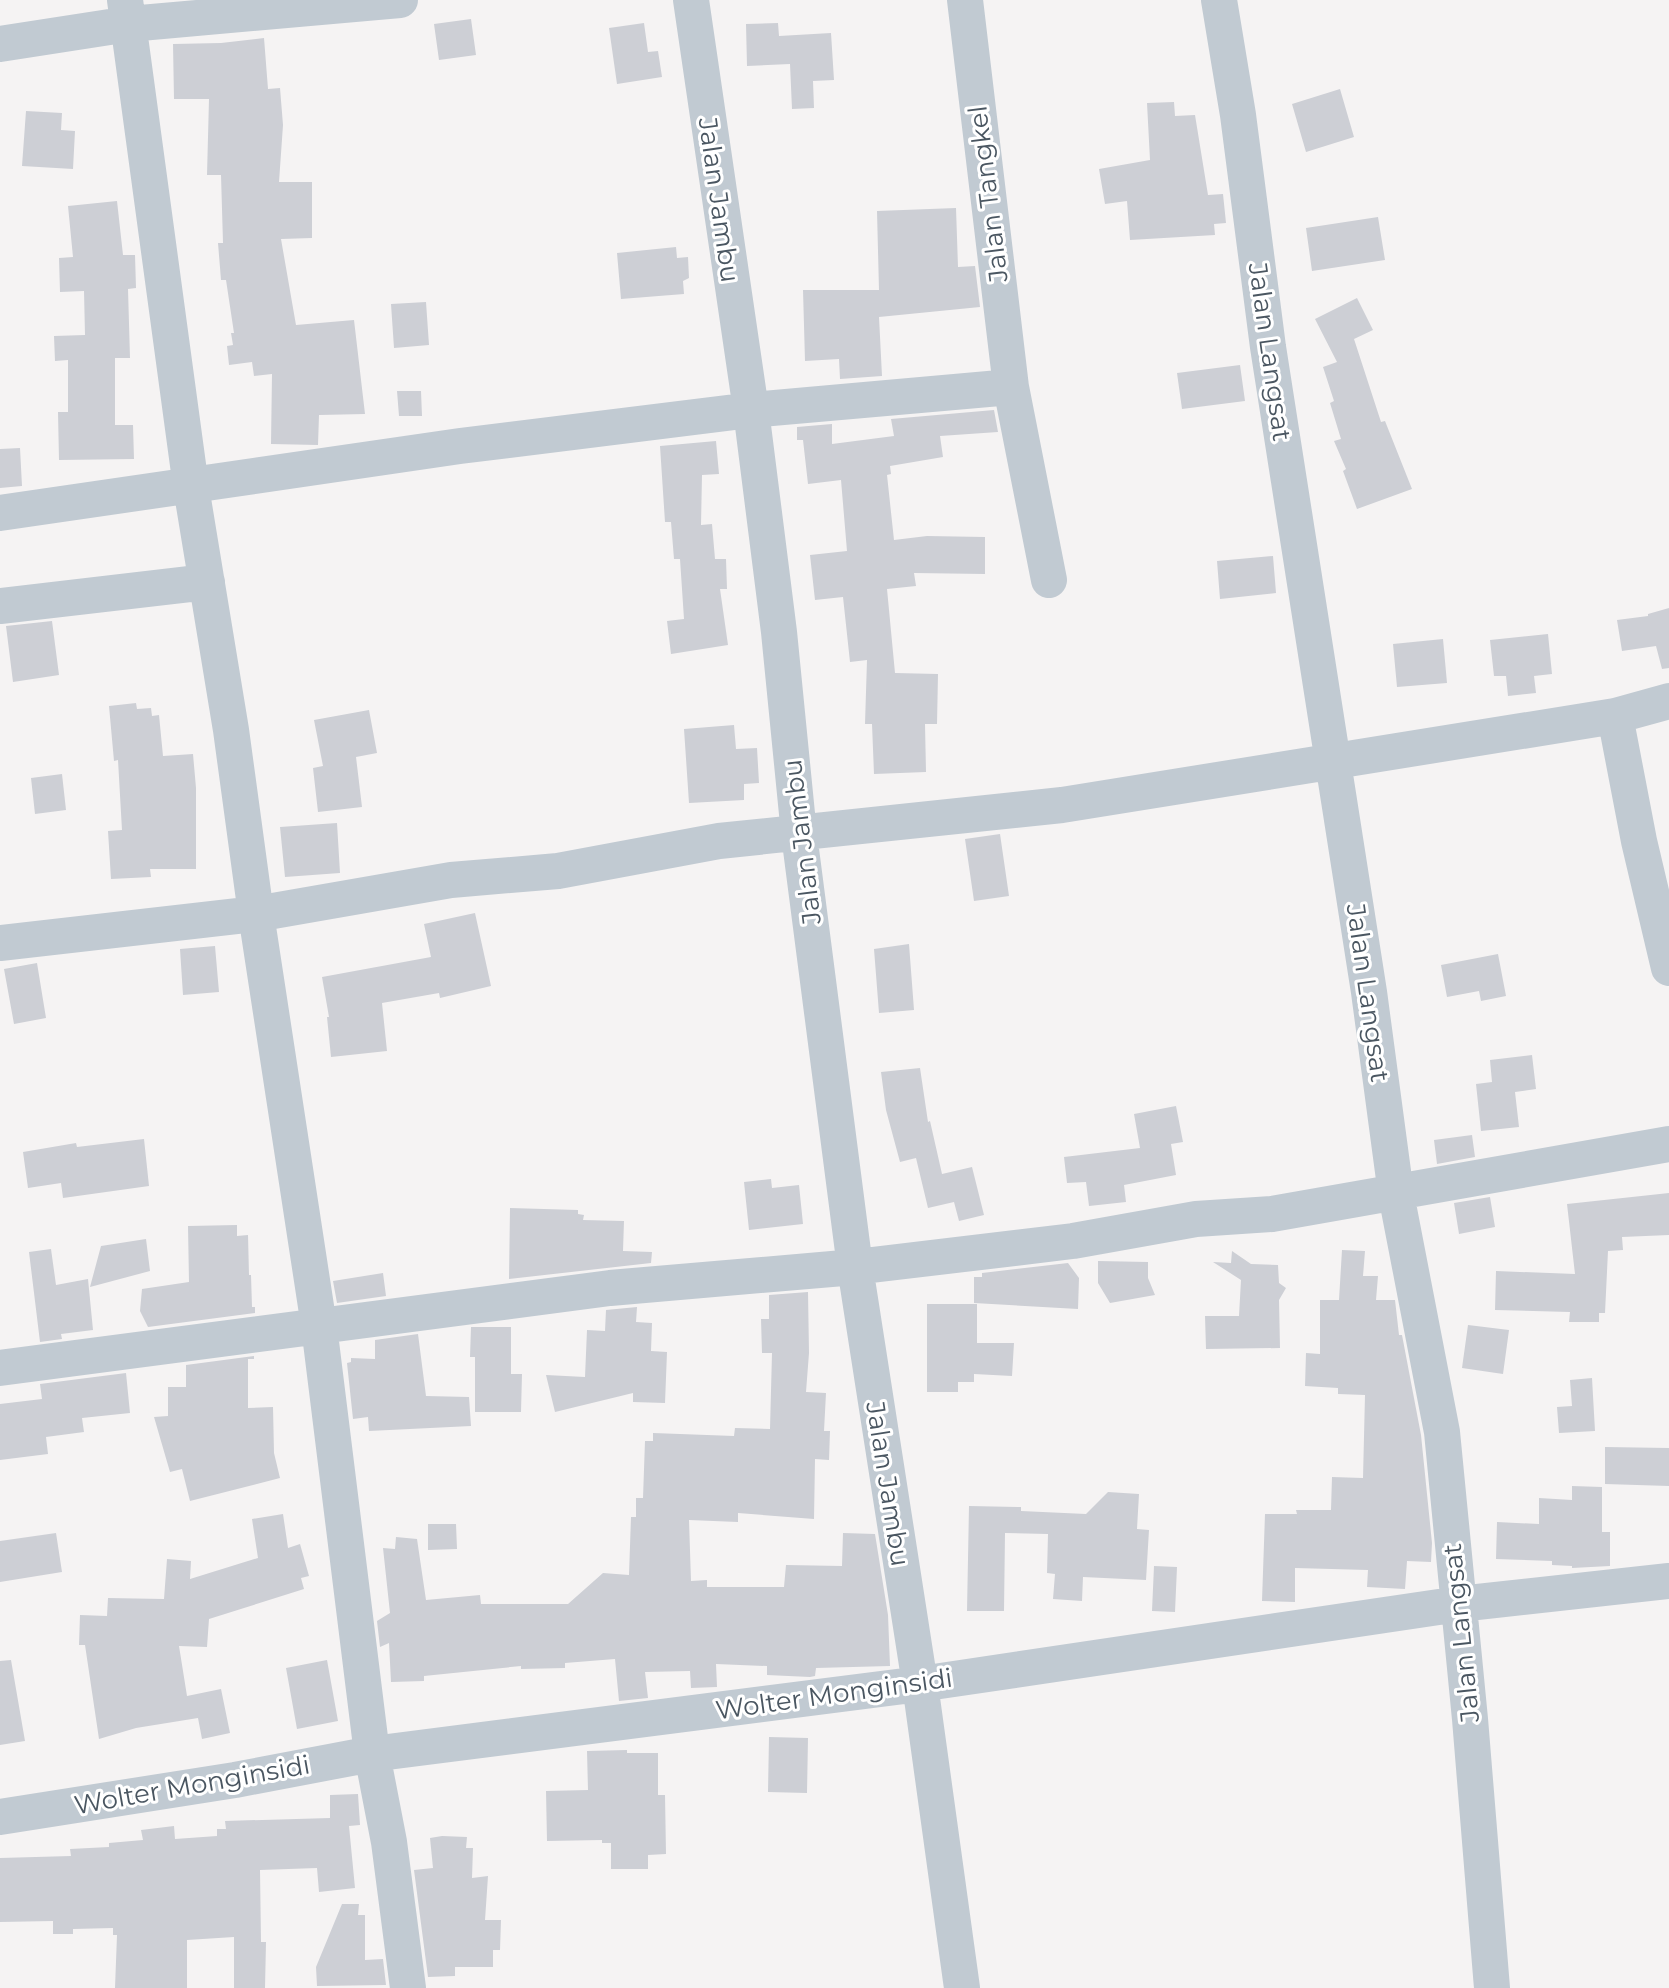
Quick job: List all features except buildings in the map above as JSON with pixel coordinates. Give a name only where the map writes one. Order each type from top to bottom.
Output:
[{"type":"street","points":[[0,44],[127,12],[400,0]]},
{"type":"street","name":"Jalan Jambu","points":[[691,0],[751,410],[779,632],[799,834],[855,1267],[920,1684],[962,1988]]},
{"type":"street","name":"Jalan Tangkel","points":[[965,0],[1011,387],[1049,580]]},
{"type":"street","name":"Jalan Langsat","points":[[1219,0],[1238,115],[1268,347],[1369,992],[1396,1194],[1442,1432],[1492,1988]]},
{"type":"street","points":[[127,12],[191,487],[231,730],[319,1326],[372,1754],[389,1842],[408,1988]]},
{"type":"street","points":[[0,513],[460,446],[751,410],[1011,387]]},
{"type":"street","points":[[0,606],[207,582]]},
{"type":"street","points":[[0,943],[256,914],[451,880],[558,871],[719,841],[1062,805],[1615,716],[1669,701]]},
{"type":"street","points":[[1615,716],[1639,841],[1669,968]]},
{"type":"street","points":[[0,1368],[610,1288],[855,1267],[1073,1241],[1196,1219],[1272,1214],[1396,1194],[1669,1144]]},
{"type":"street","name":"Wolter Monginsidi","points":[[0,1817],[235,1780],[372,1754],[920,1684],[1459,1604],[1669,1581]]}]
